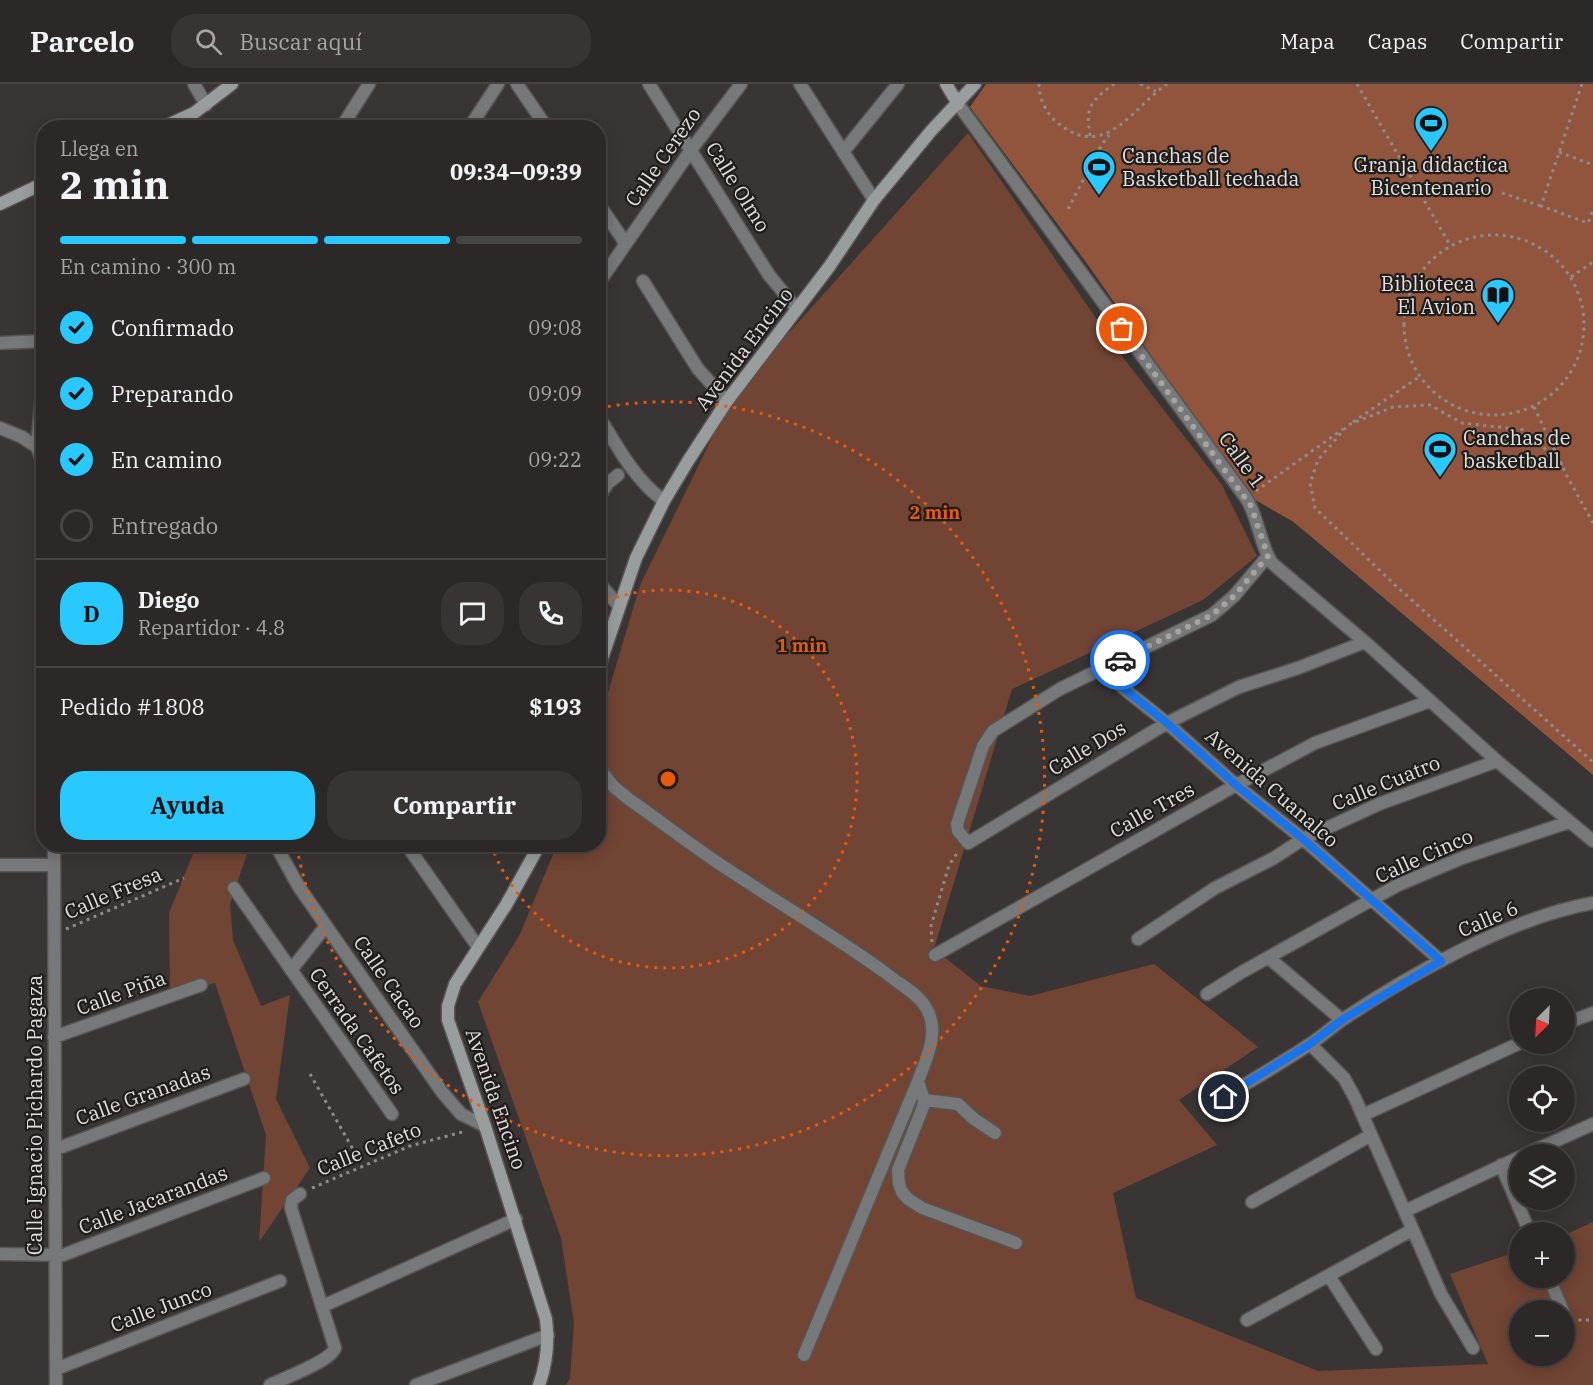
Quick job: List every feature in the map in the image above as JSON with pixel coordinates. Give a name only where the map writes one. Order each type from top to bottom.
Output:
[{"type":"main road","points":[[179,120],[206,105],[232,84]]},
{"type":"main road","points":[[946,84],[958,104]]},
{"type":"main road","name":"Avenida Encino","points":[[606,646],[636,558],[664,501],[727,402],[829,267],[874,200],[931,131],[975,84]]},
{"type":"main road","points":[[0,204],[36,187]]},
{"type":"main road","name":"Avenida Encino","points":[[536,852],[451,994],[448,1020],[516,1219],[546,1319],[548,1355],[539,1385]]},
{"type":"street","points":[[194,84],[206,105]]},
{"type":"street","points":[[346,120],[369,84]]},
{"type":"street","points":[[474,120],[498,84]]},
{"type":"street","points":[[517,84],[542,120]]},
{"type":"street","name":"Calle Olmo","points":[[649,84],[769,274],[797,309]]},
{"type":"street","name":"Calle Cerezo","points":[[606,273],[691,150],[741,84]]},
{"type":"street","points":[[800,84],[874,200]]},
{"type":"street","points":[[843,152],[898,84]]},
{"type":"street","name":"Calle 1","points":[[958,104],[1246,498],[1254,513],[1268,556],[1278,569],[1365,642],[1497,761],[1593,841]]},
{"type":"street","points":[[606,215],[626,244]]},
{"type":"street","points":[[643,281],[698,369],[727,402]]},
{"type":"street","points":[[0,343],[36,342]]},
{"type":"street","points":[[606,427],[636,474],[664,501]]},
{"type":"street","points":[[0,428],[22,437],[36,446]]},
{"type":"street","points":[[606,486],[618,475]]},
{"type":"street","points":[[968,843],[958,831],[957,824],[987,738],[1005,722],[1060,689],[1212,615],[1234,596],[1268,556]]},
{"type":"street","points":[[606,591],[619,606]]},
{"type":"street","name":"Calle Dos","points":[[968,843],[1167,723],[1239,687],[1298,668],[1365,642]]},
{"type":"street","name":"Avenida Cuanalco","points":[[1110,664],[1123,688],[1303,839],[1441,961]]},
{"type":"street","name":"Calle Tres","points":[[935,955],[1236,785],[1315,743],[1430,701]]},
{"type":"street","name":"Calle Cuatro","points":[[1138,939],[1215,888],[1274,858],[1303,839],[1379,804],[1497,761]]},
{"type":"street","points":[[606,776],[630,800],[737,876],[843,942],[925,1005],[932,1030],[928,1053],[804,1355]]},
{"type":"street","name":"Calle Cinco","points":[[1207,994],[1398,885],[1462,858],[1569,822]]},
{"type":"street","name":"Calle Ignacio Pichardo Pagaza","points":[[54,852],[56,1385]]},
{"type":"street","name":"Calle Cacao","points":[[279,852],[299,887],[442,1092],[461,1114],[485,1126]]},
{"type":"street","points":[[412,852],[478,947]]},
{"type":"street","points":[[0,865],[54,865]]},
{"type":"street","name":"Cerrada Cafetos","points":[[234,888],[392,1114]]},
{"type":"street","name":"Calle 6","points":[[1224,1097],[1310,1044],[1342,1020],[1441,961],[1514,927],[1576,906],[1593,903]]},
{"type":"street","name":"Cerrada Cafetos","points":[[291,970],[326,926]]},
{"type":"street","points":[[1269,958],[1342,1020]]},
{"type":"street","name":"Calle Piña","points":[[54,1037],[201,985]]},
{"type":"street","points":[[1575,1020],[1593,1013]]},
{"type":"street","points":[[1310,1044],[1344,1078],[1363,1115],[1441,1294],[1473,1348]]},
{"type":"street","points":[[1363,1115],[1509,1048]]},
{"type":"street","name":"Calle Granadas","points":[[56,1149],[244,1079]]},
{"type":"street","points":[[918,1081],[924,1100],[923,1107],[898,1170],[902,1192],[922,1208],[1016,1243]]},
{"type":"street","points":[[924,1100],[958,1104],[974,1119],[995,1133]]},
{"type":"street","points":[[1548,1144],[1593,1124]]},
{"type":"street","points":[[1252,1202],[1371,1135]]},
{"type":"street","points":[[1405,1211],[1509,1162]]},
{"type":"street","points":[[1502,1165],[1525,1222]]},
{"type":"street","name":"Calle Jacarandas","points":[[0,1254],[55,1256],[71,1252],[264,1178]]},
{"type":"street","points":[[270,1385],[334,1352],[335,1343],[291,1208],[292,1200],[300,1194]]},
{"type":"street","points":[[323,1306],[516,1219]]},
{"type":"street","points":[[1247,1320],[1412,1230]]},
{"type":"street","points":[[1329,1276],[1376,1349]]},
{"type":"street","name":"Calle Junco","points":[[56,1369],[280,1281]]},
{"type":"street","points":[[416,1385],[548,1335]]},
{"type":"path","points":[[1039,84],[1042,101],[1055,121],[1076,133],[1090,136],[1110,133]]},
{"type":"path","points":[[1090,136],[1087,117],[1092,101],[1116,84]]},
{"type":"path","points":[[1140,84],[1147,85],[1156,91]]},
{"type":"path","points":[[1068,209],[1110,133],[1156,91],[1167,84]]},
{"type":"path","points":[[1357,84],[1450,245]]},
{"type":"path","points":[[1541,206],[1582,84]]},
{"type":"path","points":[[1559,152],[1593,165]]},
{"type":"path","points":[[1502,192],[1588,223],[1593,210]]},
{"type":"path","points":[[1503,234],[1530,241],[1553,256],[1571,277],[1583,305],[1585,335],[1576,364],[1565,381],[1559,389],[1534,407],[1510,414],[1492,415],[1459,409],[1437,396],[1419,377],[1406,349],[1402,319],[1409,289],[1426,264],[1450,245],[1475,236],[1503,234]]},
{"type":"path","points":[[1571,277],[1593,262]]},
{"type":"path","points":[[1246,498],[1419,377]]},
{"type":"path","points":[[1562,465],[1525,430],[1462,423],[1430,405],[1393,406],[1348,425],[1318,460],[1310,483],[1316,508],[1395,585],[1593,762]]},
{"type":"path","points":[[1534,407],[1593,523]]},
{"type":"path","points":[[935,955],[932,952],[931,926],[949,865],[954,855],[968,843]]},
{"type":"path","name":"Calle Fresa","points":[[53,934],[184,878]]},
{"type":"path","points":[[310,1074],[362,1166]]},
{"type":"path","name":"Calle Cafeto","points":[[300,1194],[410,1146],[485,1126]]},
{"type":"path","points":[[1575,1321],[1593,1320]]},
{"type":"shaded area","points":[[986,84],[1593,84],[1593,775],[1292,521],[1250,497],[1088,265],[970,107]]},
{"type":"shaded area","points":[[968,133],[1125,360],[1222,485],[1257,556],[1203,600],[1012,689],[934,949],[981,986],[1030,996],[1154,964],[1258,1047],[1179,1100],[1217,1145],[1113,1193],[1136,1298],[1318,1371],[1488,1364],[1450,1274],[1509,1254],[1509,1288],[1575,1288],[1575,1230],[1593,1222],[1593,1385],[566,1385],[570,1378],[574,1323],[561,1238],[478,1002],[520,934],[554,852],[606,852],[606,699],[640,585],[733,395]]},
{"type":"shaded area","points":[[194,852],[248,852],[230,904],[233,940],[261,1006],[290,995],[276,1099],[310,1168],[259,1242],[266,1135],[215,983],[170,994],[169,913]]},
{"type":"way so far","points":[[1120,660],[1212,615],[1234,596],[1268,556],[1251,506],[1122,329]]},
{"type":"place","name":"Granja didactica Bicentenario","points":[[1431,152]]},
{"type":"place","name":"Canchas de Basketball techada","points":[[1099,196]]},
{"type":"place","name":"Biblioteca El Avion","points":[[1498,324]]},
{"type":"place","name":"Canchas de basketball","points":[[1440,478]]},
{"type":"route","points":[[1120,660],[1110,664],[1123,688],[1303,839],[1441,961],[1342,1020],[1310,1044],[1224,1097]]}]
